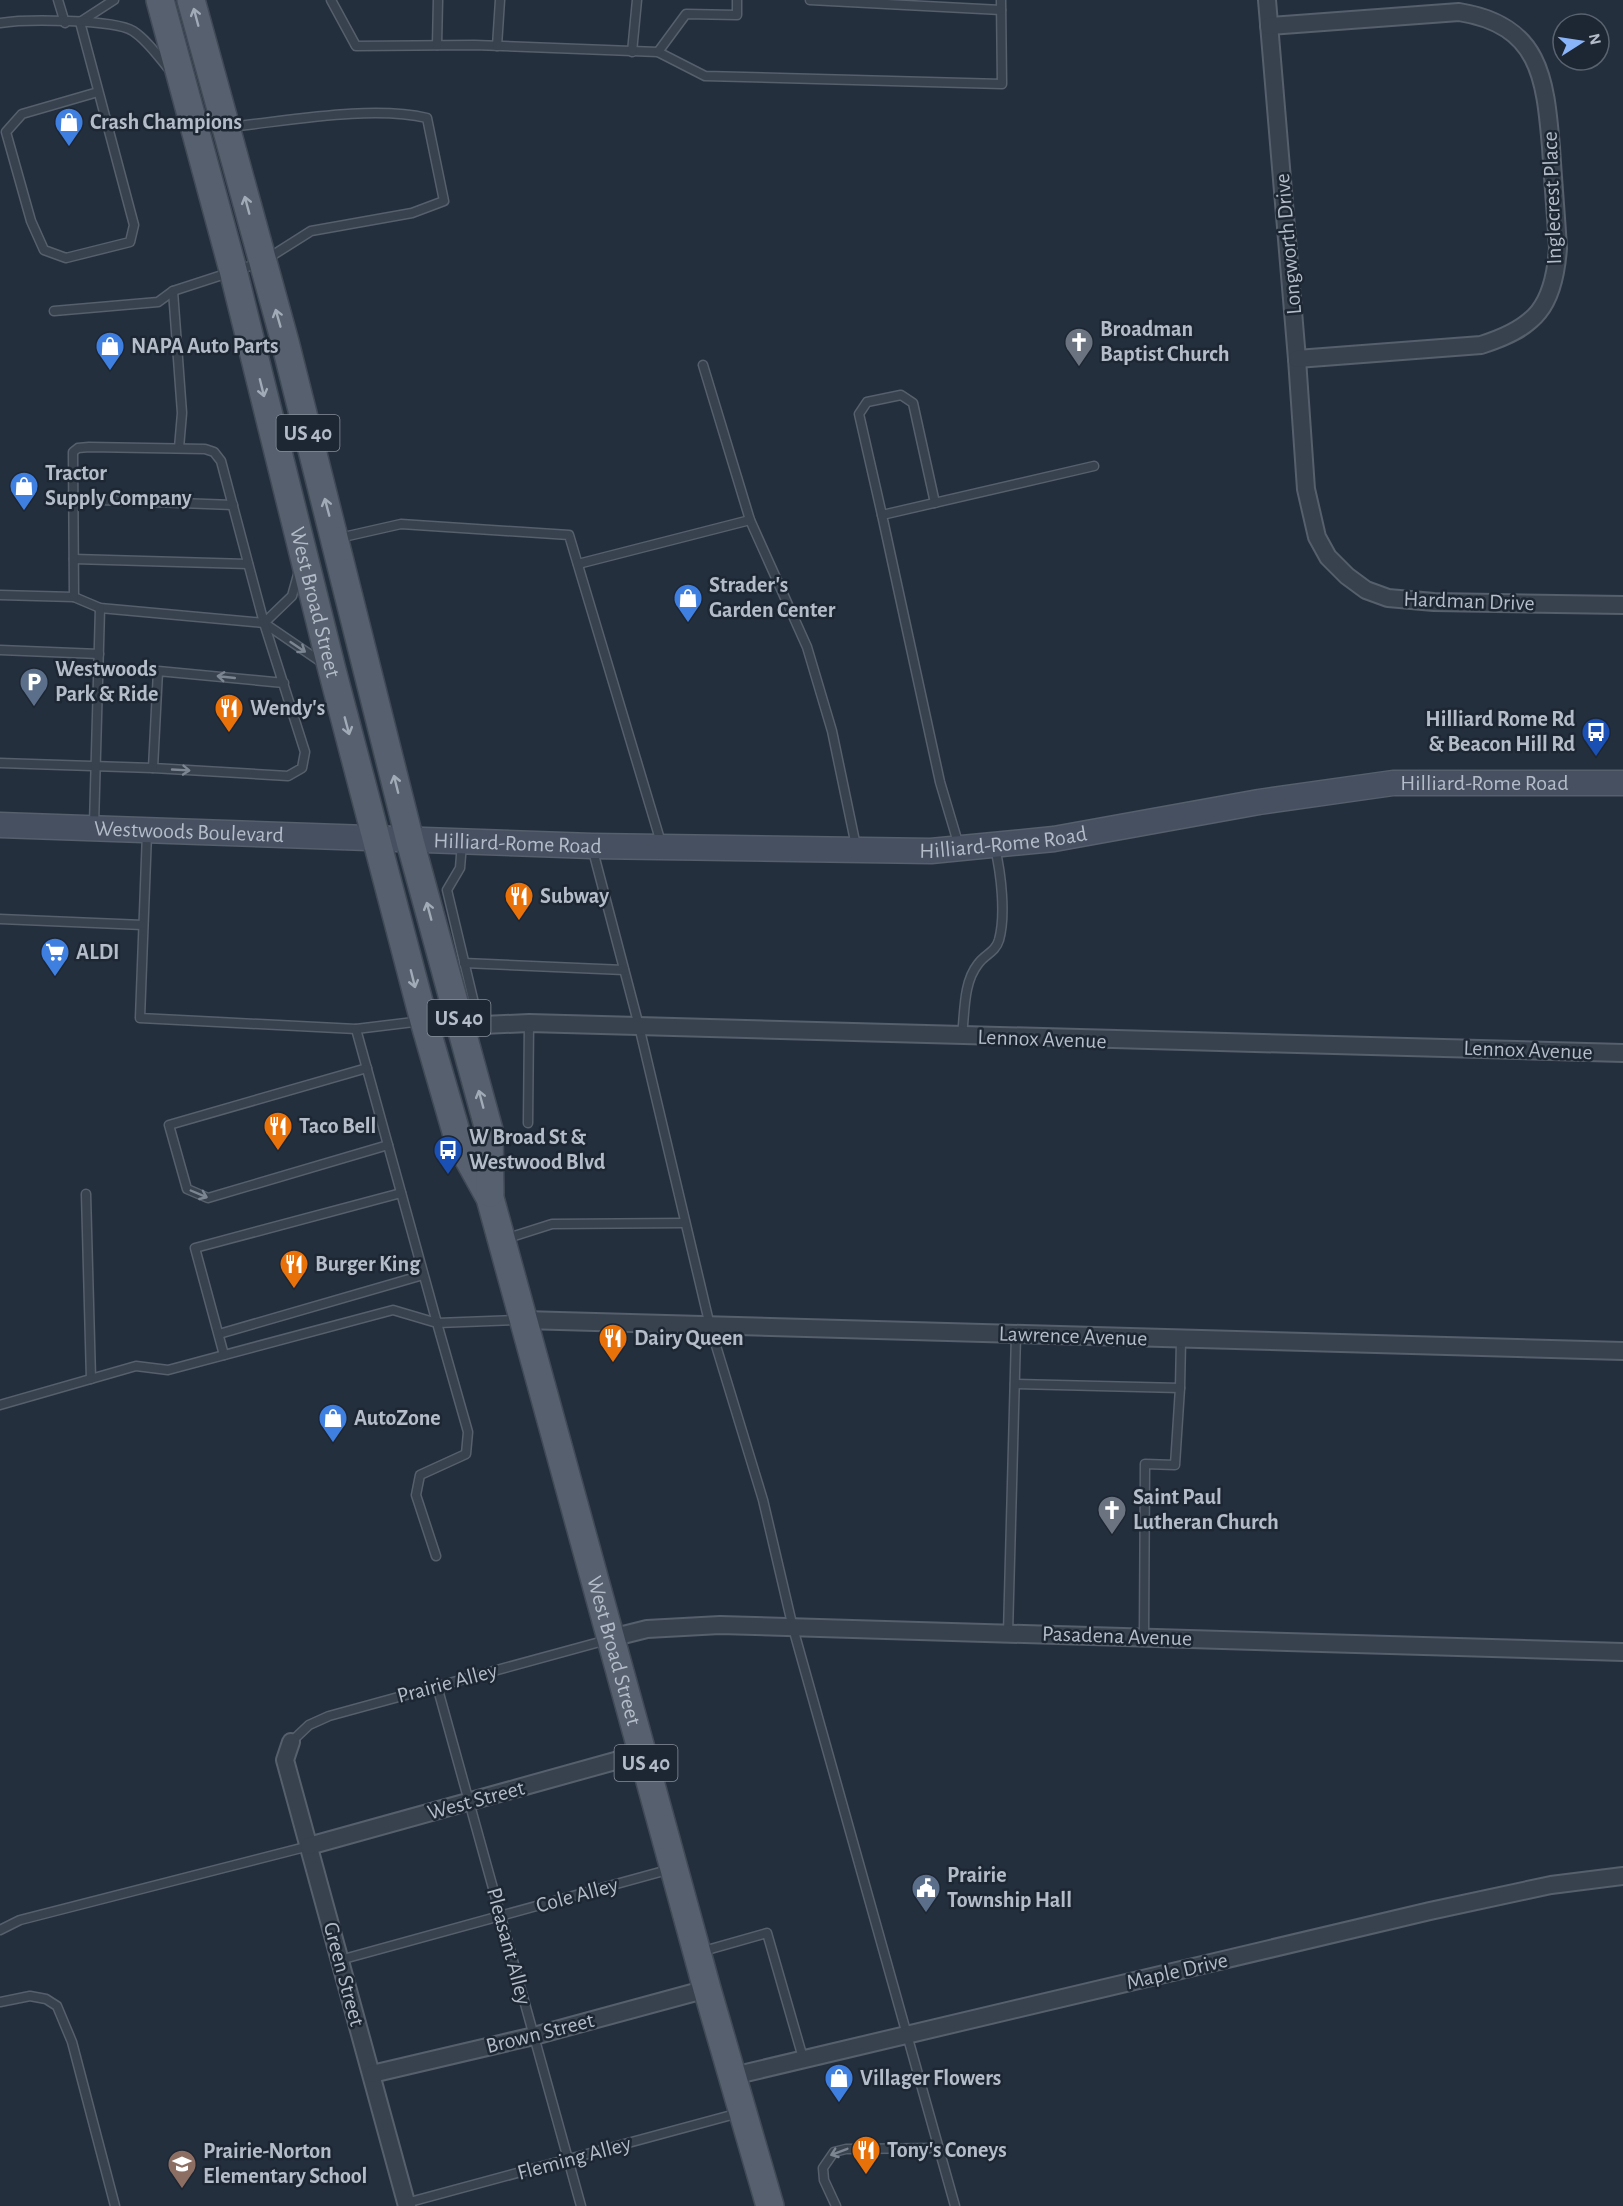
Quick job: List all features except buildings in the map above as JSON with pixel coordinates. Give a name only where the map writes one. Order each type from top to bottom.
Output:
[{"type":"main road","name":"West Broad Street","points":[[161,0],[233,270],[332,670],[424,1021],[459,1142],[490,1198],[707,1989],[770,2206]]},
{"type":"main road","name":"West Broad Street","points":[[191,0],[336,539],[410,841],[470,1025],[489,1130],[490,1198]]},
{"type":"main road","name":"Hilliard-Rome Road","points":[[378,841],[931,851],[1054,839],[1259,802],[1393,783],[1623,783]]},
{"type":"main road","name":"Westwoods Boulevard","points":[[0,825],[378,841]]},
{"type":"street","name":"Longworth Drive","points":[[1267,0],[1298,359],[1306,489]]},
{"type":"street","name":"Inglecrest Place","points":[[1269,26],[1459,12],[1480,15],[1502,24],[1519,37],[1534,54],[1547,96],[1558,248],[1557,271],[1550,293],[1540,311],[1508,337],[1481,345],[1298,359]]},
{"type":"street","name":"Hardman Drive","points":[[1306,489],[1317,537],[1329,557],[1347,576],[1366,590],[1388,598],[1434,602],[1623,605]]},
{"type":"street","name":"Lennox Avenue","points":[[470,1025],[529,1023],[1623,1053]]},
{"type":"street","name":"Lawrence Avenue","points":[[524,1320],[1623,1351]]},
{"type":"street","name":"Pasadena Avenue","points":[[611,1638],[647,1629],[720,1625],[1623,1652]]},
{"type":"street","name":"Green Street","points":[[291,1742],[285,1760],[407,2204]]},
{"type":"street","name":"West Street","points":[[309,1846],[644,1753]]},
{"type":"street","name":"Maple Drive","points":[[733,2076],[907,2033],[1551,1885],[1623,1876]]},
{"type":"street","name":"Brown Street","points":[[372,2074],[534,2036],[707,1989]]},
{"type":"lane","points":[[58,0],[65,23]]},
{"type":"lane","points":[[80,22],[114,0]]},
{"type":"lane","points":[[331,0],[356,46],[497,46],[658,52],[705,76],[1002,84],[1001,5],[810,0]]},
{"type":"lane","points":[[437,45],[438,0]]},
{"type":"lane","points":[[497,46],[500,0]]},
{"type":"lane","points":[[632,51],[637,0]]},
{"type":"lane","points":[[658,52],[686,14],[736,15],[737,0]]},
{"type":"lane","points":[[0,23],[23,20],[80,22],[132,30],[154,51],[185,90]]},
{"type":"lane","points":[[80,22],[134,225],[130,242],[66,258],[45,249],[40,240],[31,221],[6,132],[22,114],[98,92]]},
{"type":"lane","points":[[54,311],[158,302],[173,291],[262,262],[311,231],[412,213],[444,201],[427,118],[406,113],[367,113],[226,128]]},
{"type":"lane","points":[[173,291],[182,413],[179,448]]},
{"type":"lane","points":[[702,365],[750,520],[807,647],[832,731],[857,850]]},
{"type":"lane","points":[[935,503],[913,403],[901,395],[867,402],[860,414],[940,782],[959,848]]},
{"type":"lane","points":[[0,763],[153,768],[288,776],[302,768],[305,752],[264,623],[222,461],[214,452],[179,448],[78,448],[74,452],[74,597]]},
{"type":"lane","points":[[882,516],[1094,465]]},
{"type":"lane","points":[[73,499],[233,505]]},
{"type":"lane","points":[[578,564],[750,520]]},
{"type":"lane","points":[[336,539],[401,524],[569,535],[662,847]]},
{"type":"lane","points":[[264,623],[292,596],[304,555]]},
{"type":"lane","points":[[74,559],[248,564]]},
{"type":"lane","points":[[0,594],[74,597],[100,608],[264,623],[332,670]]},
{"type":"lane","points":[[94,828],[100,608]]},
{"type":"lane","points":[[0,650],[99,654]]},
{"type":"lane","points":[[153,768],[158,671],[284,683]]},
{"type":"lane","points":[[147,830],[140,1018],[356,1029],[424,1021]]},
{"type":"lane","points":[[462,843],[460,868],[447,890],[464,963],[470,1025]]},
{"type":"lane","points":[[962,1036],[967,990],[972,974],[979,962],[993,952],[999,939],[1002,889],[995,844]]},
{"type":"lane","points":[[592,846],[639,1026],[710,1326],[763,1500],[793,1628],[955,2206]]},
{"type":"lane","points":[[0,920],[143,925]]},
{"type":"lane","points":[[464,963],[624,970]]},
{"type":"lane","points":[[528,1124],[529,1023]]},
{"type":"lane","points":[[356,1029],[468,1432],[466,1454],[420,1475],[416,1495],[436,1556]]},
{"type":"lane","points":[[367,1068],[169,1125],[187,1188],[208,1198],[388,1145]]},
{"type":"lane","points":[[224,1355],[195,1248],[401,1193]]},
{"type":"lane","points":[[86,1194],[91,1379]]},
{"type":"lane","points":[[502,1240],[552,1224],[685,1223]]},
{"type":"lane","points":[[219,1334],[423,1275]]},
{"type":"lane","points":[[0,1405],[136,1366],[168,1370],[393,1310],[437,1323],[524,1320]]},
{"type":"lane","points":[[1008,1633],[1016,1335]]},
{"type":"lane","points":[[1144,1637],[1145,1464],[1175,1465],[1181,1340]]},
{"type":"lane","points":[[1015,1384],[1180,1388]]},
{"type":"lane","name":"Prairie Alley","points":[[291,1742],[309,1725],[329,1716],[611,1638]]},
{"type":"lane","name":"Pleasant Alley","points":[[437,1686],[471,1802],[500,1917],[581,2206]]},
{"type":"lane","points":[[0,1930],[20,1920],[309,1846]]},
{"type":"lane","name":"Cole Alley","points":[[340,1960],[675,1868]]},
{"type":"lane","points":[[697,1952],[767,1933],[803,2058]]},
{"type":"lane","points":[[0,2002],[30,1996],[46,1999],[57,2006],[72,2043],[115,2206]]},
{"type":"lane","name":"Fleming Alley","points":[[407,2204],[742,2112]]},
{"type":"lane","points":[[836,2206],[824,2180],[823,2168],[834,2152],[846,2149],[938,2148]]},
{"type":"place","name":"Crash Champions","points":[[69,148]]},
{"type":"place","name":"Broadman Baptist Church","points":[[1079,368]]},
{"type":"place","name":"NAPA Auto Parts","points":[[110,372]]},
{"type":"place","name":"Tractor Supply Company","points":[[24,512]]},
{"type":"place","name":"Strader's Garden Center","points":[[688,624]]},
{"type":"place","name":"Westwoods Park & Ride","points":[[34,708]]},
{"type":"place","name":"Wendy's","points":[[229,734]]},
{"type":"place","name":"Hilliard Rome Rd & Beacon Hill Rd","points":[[1596,758]]},
{"type":"place","name":"Subway","points":[[519,922]]},
{"type":"place","name":"ALDI","points":[[55,978]]},
{"type":"place","name":"Taco Bell","points":[[278,1152]]},
{"type":"place","name":"W Broad St & Westwood Blvd","points":[[448,1176]]},
{"type":"place","name":"Burger King","points":[[294,1290]]},
{"type":"place","name":"Dairy Queen","points":[[613,1364]]},
{"type":"place","name":"AutoZone","points":[[333,1444]]},
{"type":"place","name":"Saint Paul Lutheran Church","points":[[1112,1536]]},
{"type":"place","name":"Prairie Township Hall","points":[[926,1914]]},
{"type":"place","name":"Villager Flowers","points":[[839,2104]]},
{"type":"place","name":"Tony's Coneys","points":[[866,2176]]},
{"type":"place","name":"Prairie-Norton Elementary School","points":[[182,2190]]}]
